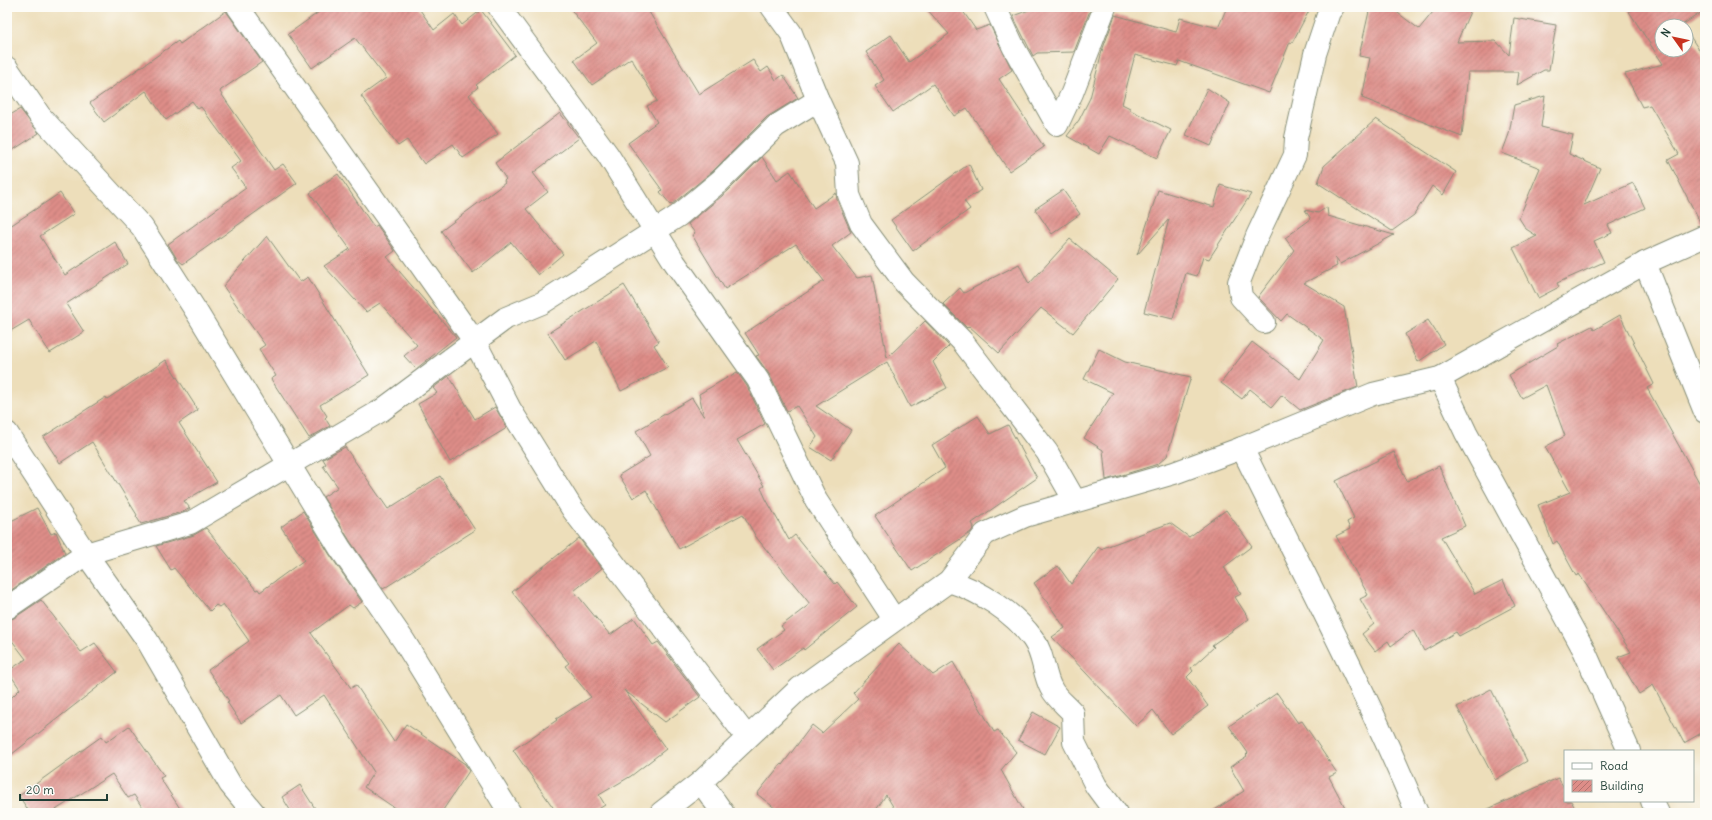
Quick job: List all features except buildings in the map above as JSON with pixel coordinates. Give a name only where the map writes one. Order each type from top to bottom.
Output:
[{"type":"street","points":[[238,7],[475,342],[510,409],[573,510],[748,737]]},
{"type":"street","points":[[499,7],[608,155],[653,230],[758,380],[816,500],[894,619]]},
{"type":"street","points":[[772,7],[791,33],[818,100],[847,163],[850,195],[861,224],[904,282],[962,341],[1047,452],[1075,501]]},
{"type":"street","points":[[995,7],[1014,48],[1057,125],[1072,93],[1104,7]]},
{"type":"street","points":[[1264,322],[1241,297],[1238,282],[1257,236],[1295,155],[1296,138],[1315,54],[1329,12],[1333,7]]},
{"type":"street","points":[[7,68],[40,116],[142,226],[196,311],[340,548],[404,641],[510,813]]},
{"type":"street","points":[[7,608],[86,554],[190,523],[382,410],[506,318],[542,303],[653,230],[678,216],[701,198],[776,126],[818,100]]},
{"type":"street","points":[[661,813],[701,782],[800,688],[894,619],[949,581],[985,534],[1025,516],[1174,473],[1242,448],[1374,394],[1440,378],[1645,263],[1705,236]]},
{"type":"street","points":[[1645,263],[1705,412]]},
{"type":"street","points":[[1440,378],[1466,433],[1584,650],[1629,750]]},
{"type":"street","points":[[7,433],[86,554],[147,640],[230,784],[254,813]]},
{"type":"street","points":[[1242,448],[1344,653],[1396,763],[1417,813]]},
{"type":"street","points":[[949,581],[968,588],[1004,611],[1033,640],[1042,656],[1051,688],[1073,713],[1074,742],[1096,786],[1116,813]]},
{"type":"street","points":[[701,782],[723,813]]},
{"type":"street","points":[[1652,802],[1658,813]]}]
